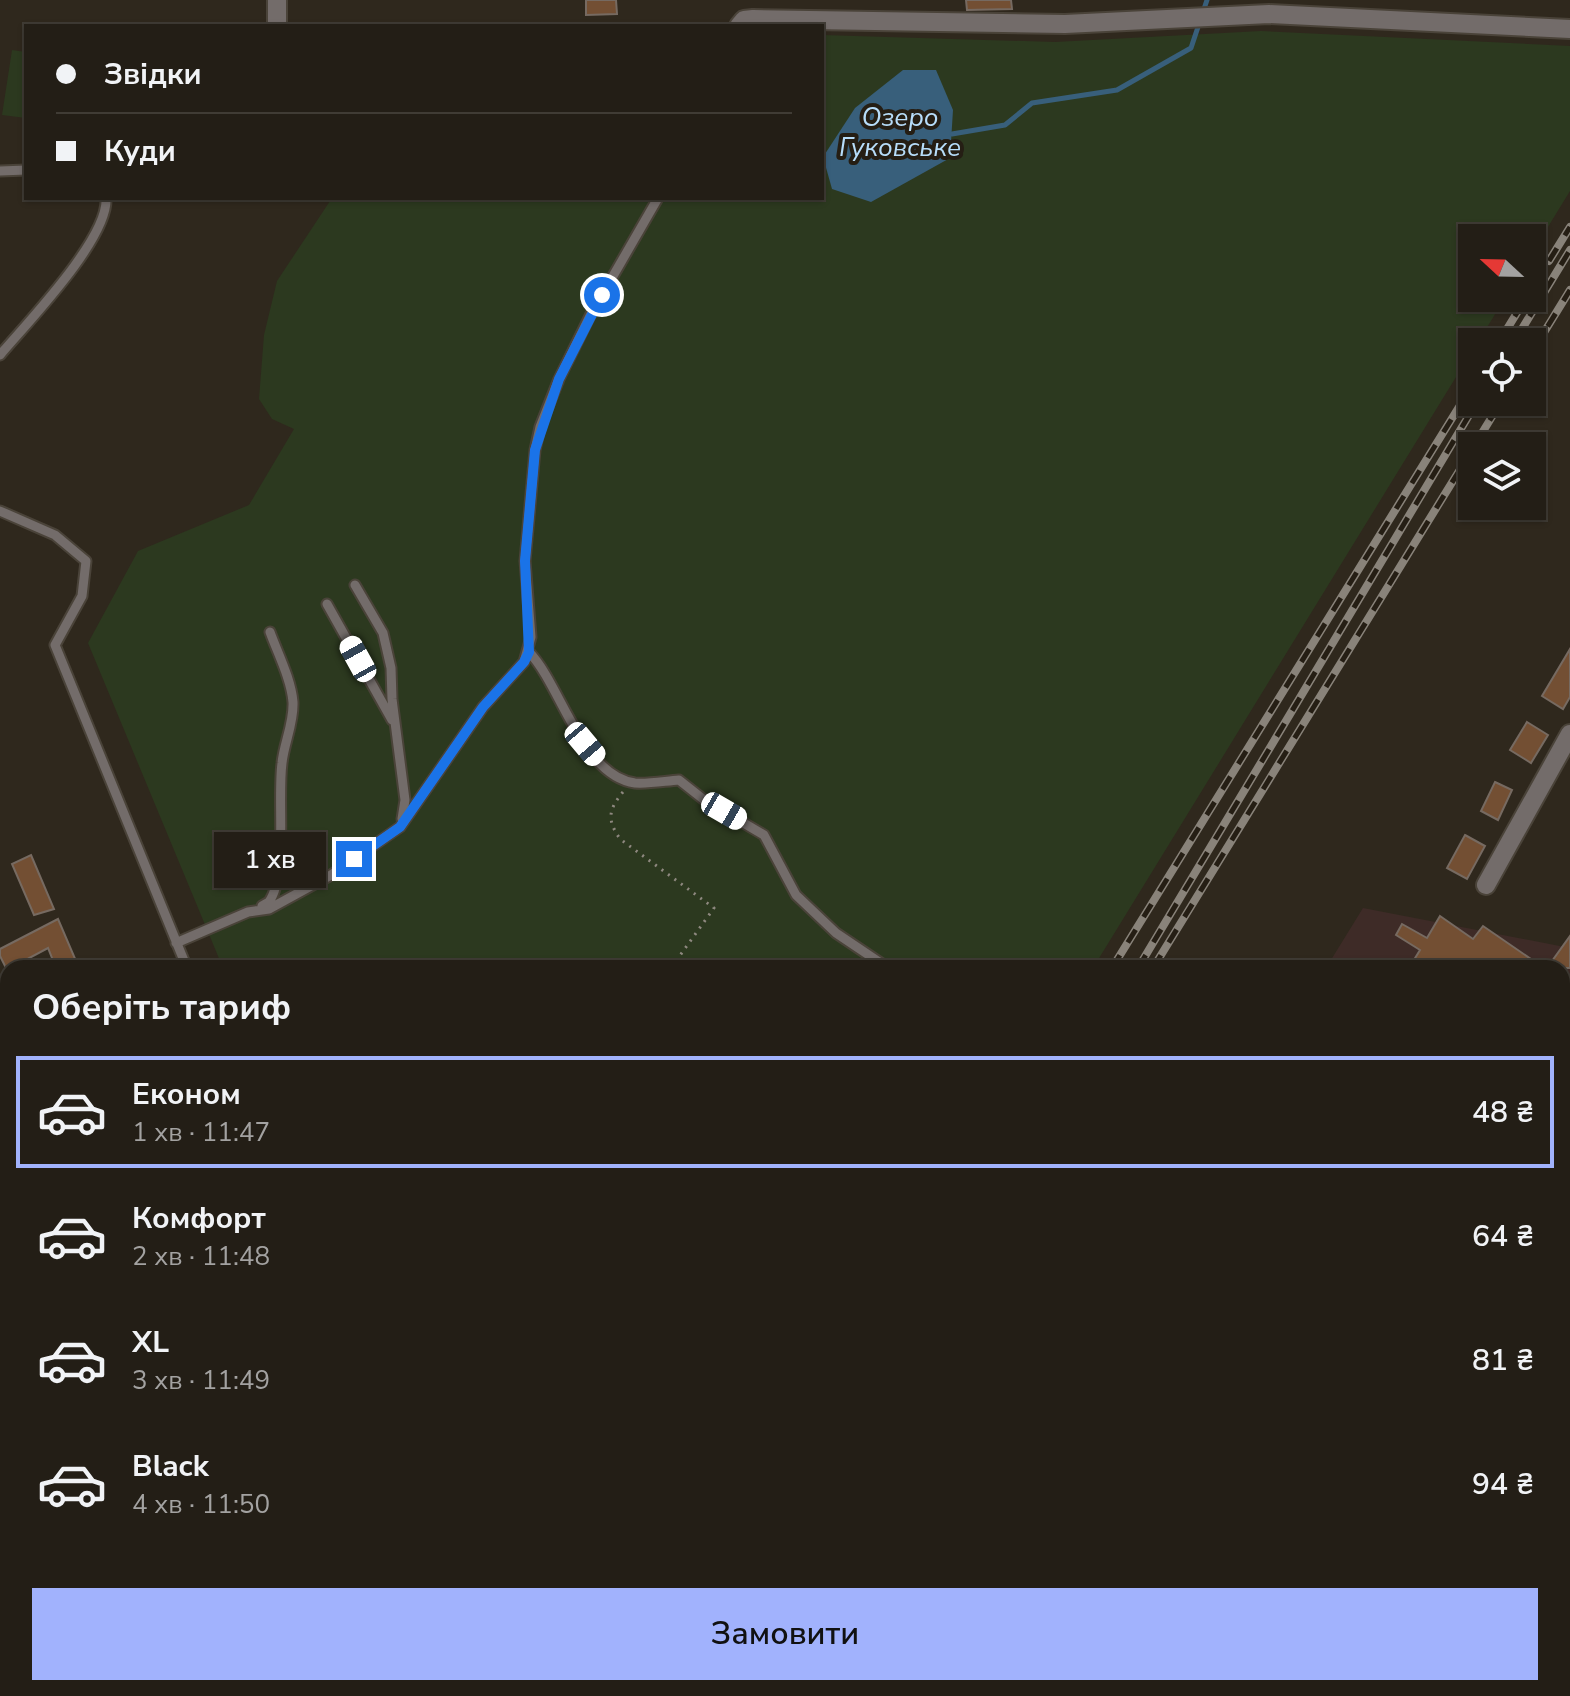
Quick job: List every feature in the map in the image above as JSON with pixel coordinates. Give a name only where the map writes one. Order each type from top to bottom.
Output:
[{"type":"street","points":[[277,0],[277,24]]},
{"type":"street","points":[[747,16],[1065,24],[1269,14],[1570,29]]},
{"type":"street","points":[[1486,885],[1570,734]]},
{"type":"lane","points":[[0,171],[24,170]]},
{"type":"lane","points":[[0,355],[78,262],[107,209],[106,200]]},
{"type":"lane","points":[[248,912],[269,909],[331,875],[400,827],[483,707],[524,662],[529,652],[525,561],[535,450],[540,427],[590,316],[657,200]]},
{"type":"lane","points":[[0,511],[55,535],[86,561],[82,596],[55,645],[183,960]]},
{"type":"lane","points":[[355,585],[383,633],[391,668],[405,800],[400,827]]},
{"type":"lane","points":[[327,604],[395,725]]},
{"type":"lane","points":[[176,943],[269,902],[277,891],[279,797],[292,699],[270,632]]},
{"type":"lane","points":[[529,652],[544,668],[574,732],[613,773],[633,783],[679,780],[703,799],[764,835],[796,895],[836,933],[876,960]]},
{"type":"path","points":[[633,783],[611,806],[609,823],[620,839],[714,908],[677,960]]},
{"type":"shaded area","points":[[1363,908],[1570,948],[1570,960],[1331,960]]},
{"type":"green space","points":[[1261,31],[1570,46],[1570,191],[1546,230],[1546,224],[1458,224],[1458,312],[1496,312],[1487,328],[1458,328],[1458,374],[1098,960],[220,960],[88,643],[138,551],[249,505],[294,429],[272,419],[259,399],[264,335],[277,281],[331,200],[824,200],[824,35],[1055,42]]},
{"type":"green space","points":[[12,50],[24,52],[24,118],[2,115]]},
{"type":"water","name":"Озеро Гуковське","points":[[903,70],[936,70],[953,110],[950,158],[871,202],[832,189],[824,155],[855,108]]},
{"type":"building","points":[[586,0],[616,0],[617,14],[586,15]]},
{"type":"building","points":[[966,0],[1011,0],[1012,9],[967,10]]},
{"type":"building","points":[[1570,649],[1570,697],[1563,709],[1542,696]]},
{"type":"building","points":[[1527,722],[1548,735],[1531,763],[1510,750]]},
{"type":"building","points":[[1495,782],[1512,790],[1498,820],[1481,811]]},
{"type":"building","points":[[1465,835],[1485,846],[1467,879],[1447,868]]},
{"type":"building","points":[[31,855],[54,909],[34,915],[12,864]]},
{"type":"building","points":[[1440,916],[1473,939],[1483,926],[1532,960],[1414,960],[1420,950],[1396,935],[1402,924],[1427,938]]},
{"type":"building","points":[[58,919],[76,960],[53,960],[48,948],[26,960],[2,960],[0,949]]},
{"type":"building","points":[[1570,936],[1570,960],[1553,960]]},
{"type":"waterway","points":[[952,134],[1005,125],[1032,103],[1117,90],[1191,48],[1207,0]]},
{"type":"railway","points":[[1549,261],[1570,227]]},
{"type":"railway","points":[[1523,328],[1570,250]]},
{"type":"railway","points":[[1546,329],[1570,290]]},
{"type":"railway","points":[[1508,328],[1517,312]]},
{"type":"railway","points":[[1117,960],[1458,409]]},
{"type":"railway","points":[[1143,960],[1469,416]]},
{"type":"railway","points":[[1483,432],[1492,416]]},
{"type":"railway","points":[[1158,960],[1458,473]]},
{"type":"route","points":[[354,859],[400,827],[463,734],[529,652],[531,637],[525,561],[535,450],[540,427],[559,379],[602,295]]}]
